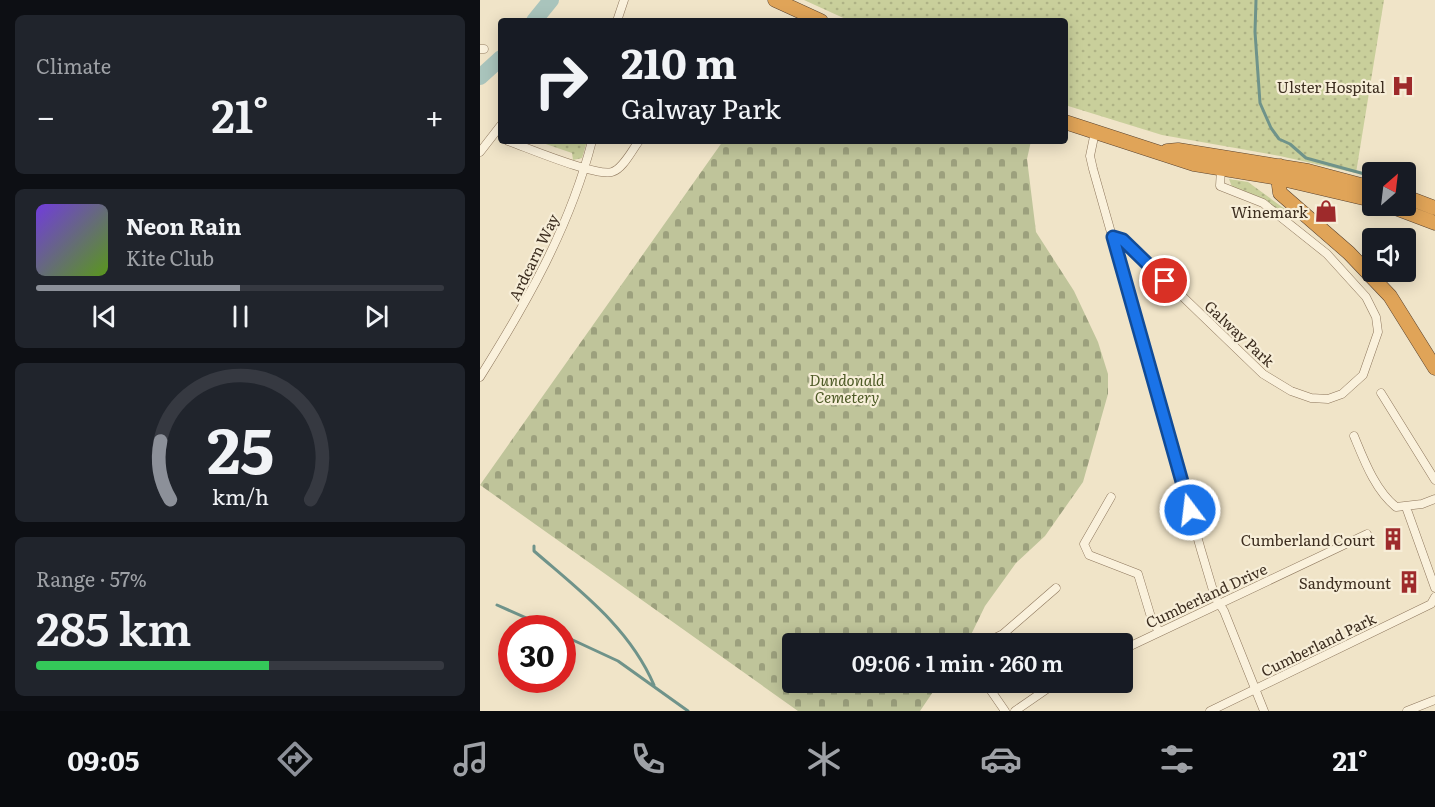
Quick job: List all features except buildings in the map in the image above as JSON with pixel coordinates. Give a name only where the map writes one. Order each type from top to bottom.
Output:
[{"type":"highway","points":[[775,0],[814,18]]},
{"type":"highway","points":[[1068,123],[1194,164],[1253,174],[1279,172],[1312,185],[1362,198]]},
{"type":"highway","points":[[1162,152],[1178,150],[1279,172],[1362,186]]},
{"type":"highway","points":[[1279,172],[1280,193],[1349,253],[1390,296],[1435,368]]},
{"type":"highway","points":[[1253,174],[1290,207],[1298,207]]},
{"type":"highway","points":[[1298,207],[1299,192],[1312,185]]},
{"type":"highway","points":[[1416,201],[1435,208]]},
{"type":"highway","points":[[1416,216],[1435,223]]},
{"type":"street","points":[[618,18],[624,0]]},
{"type":"street","points":[[1095,132],[1090,156],[1201,550],[1264,711]]},
{"type":"street","points":[[480,152],[497,137]]},
{"type":"street","points":[[517,144],[585,168],[610,173],[618,170],[637,144]]},
{"type":"street","name":"Ardcarn Way","points":[[480,376],[520,314],[548,260],[585,168],[591,144]]},
{"type":"street","name":"Galway Park","points":[[1113,237],[1129,245],[1239,352],[1277,384],[1311,398],[1328,399],[1342,394],[1363,375],[1378,332],[1376,317],[1356,285],[1327,254],[1259,200],[1220,186],[1221,169]]},
{"type":"street","points":[[1381,393],[1435,480]]},
{"type":"street","points":[[1354,436],[1366,464],[1387,500],[1396,507],[1406,507],[1435,499]]},
{"type":"street","points":[[1111,497],[1084,544],[1085,550],[1089,555],[1138,574],[1151,617],[1159,632]]},
{"type":"street","points":[[1406,507],[1435,588]]},
{"type":"street","name":"Cumberland Drive","points":[[1133,645],[1367,534]]},
{"type":"street","points":[[1004,633],[1056,588]]},
{"type":"street","name":"Cumberland Park","points":[[1210,711],[1431,604],[1435,597]]},
{"type":"street","points":[[993,693],[1005,711]]},
{"type":"street","points":[[1015,711],[1041,693]]},
{"type":"street","points":[[1407,711],[1435,700]]},
{"type":"green space","points":[[804,0],[1384,0],[1356,173],[1280,156],[1162,135],[1068,106],[1068,18],[843,18]]},
{"type":"green space","points":[[546,144],[586,144],[582,158],[573,160],[572,153]]},
{"type":"green space","name":"Dundonald Cemetery","points":[[721,144],[1030,144],[1027,159],[1036,232],[1074,291],[1098,342],[1108,374],[1108,394],[1083,482],[1045,536],[1016,563],[985,606],[972,633],[782,633],[782,693],[932,693],[920,711],[798,711],[480,485]]},
{"type":"green space","points":[[1229,179],[1248,182],[1293,215],[1290,218],[1262,198],[1232,187]]},
{"type":"waterway","points":[[536,18],[551,0]]},
{"type":"waterway","points":[[1256,0],[1255,32],[1260,103],[1271,128],[1279,139],[1290,144],[1306,158],[1362,173]]},
{"type":"waterway","points":[[480,77],[498,61]]},
{"type":"waterway","points":[[534,546],[534,551],[586,596],[617,628],[644,664],[654,685]]},
{"type":"waterway","points":[[497,605],[520,615]]},
{"type":"waterway","points":[[576,642],[618,661],[688,711]]},
{"type":"place","name":"Ulster Hospital","points":[[1403,86]]},
{"type":"place","name":"Winemark","points":[[1326,211]]},
{"type":"place","name":"Cumberland Court","points":[[1393,539]]},
{"type":"place","name":"Sandymount","points":[[1409,582]]},
{"type":"route","points":[[1165,281],[1129,245],[1113,237],[1190,510]]}]
